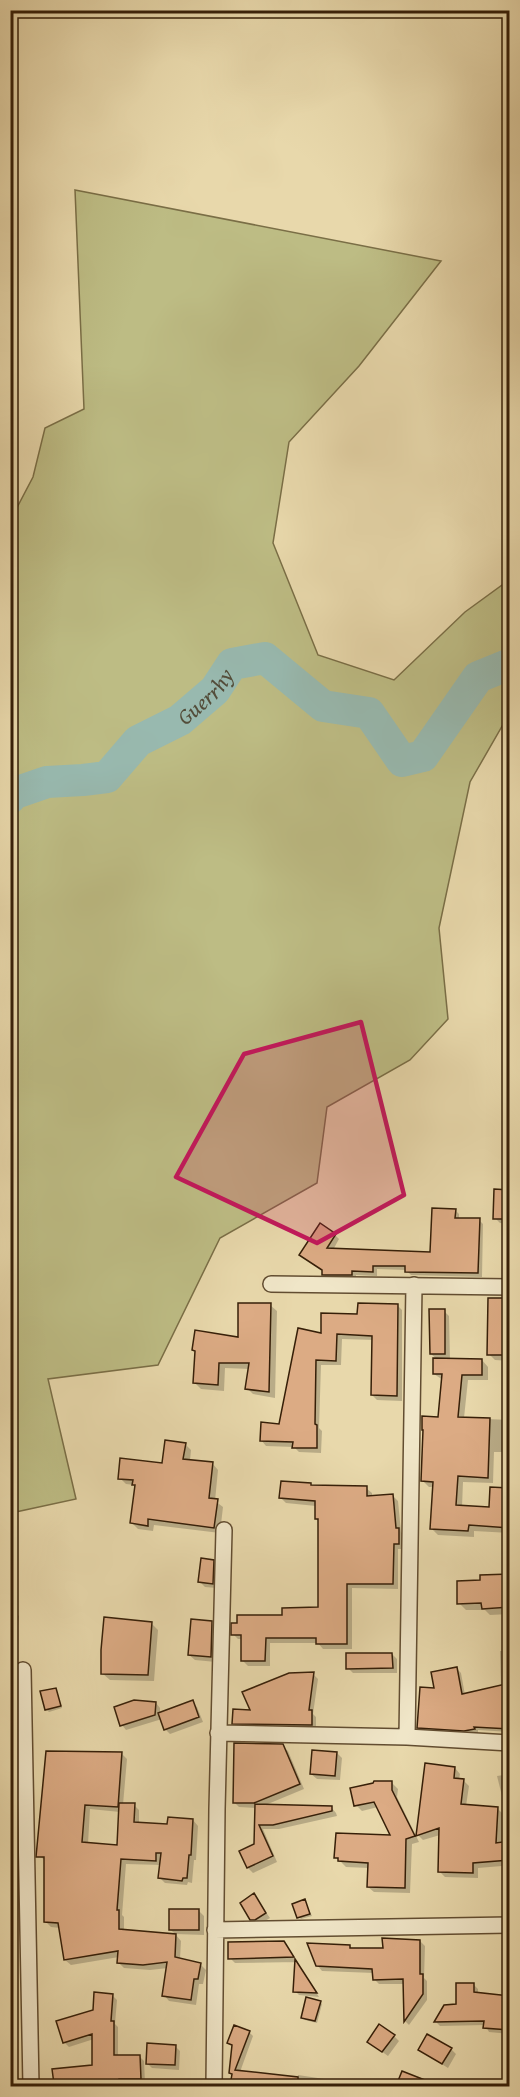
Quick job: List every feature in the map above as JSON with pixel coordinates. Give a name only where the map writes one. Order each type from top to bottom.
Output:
[{"type":"street","points":[[271,1284],[510,1287]]},
{"type":"street","points":[[407,1737],[414,1286]]},
{"type":"street","points":[[214,2086],[218,1733],[224,1530]]},
{"type":"street","points":[[23,1670],[31,2086]]},
{"type":"street","points":[[218,1733],[407,1737],[510,1743]]},
{"type":"street","points":[[215,1930],[510,1925]]},
{"type":"highlighted area","points":[[361,1022],[404,1195],[317,1243],[176,1177],[244,1054]]},
{"type":"shaded area","points":[[75,190],[441,261],[359,366],[289,442],[273,543],[318,655],[394,680],[465,612],[509,580],[509,714],[470,782],[439,928],[448,1019],[410,1060],[327,1107],[317,1183],[220,1238],[158,1365],[48,1379],[76,1499],[11,1513],[11,519],[33,477],[45,428],[84,409]]},
{"type":"building","points":[[494,1189],[510,1190],[510,1219],[493,1219]]},
{"type":"building","points":[[432,1208],[456,1209],[455,1218],[480,1218],[478,1273],[405,1272],[405,1266],[373,1266],[373,1272],[352,1271],[352,1275],[322,1275],[322,1270],[299,1255],[320,1223],[336,1234],[327,1248],[430,1252]]},
{"type":"building","points":[[488,1298],[510,1298],[510,1355],[487,1355]]},
{"type":"building","points":[[238,1303],[271,1303],[269,1392],[245,1389],[249,1363],[219,1363],[218,1385],[193,1383],[195,1351],[192,1350],[195,1330],[238,1337]]},
{"type":"building","points":[[358,1303],[398,1304],[397,1396],[371,1395],[372,1336],[337,1334],[336,1361],[316,1360],[317,1448],[292,1448],[293,1442],[260,1441],[261,1422],[279,1424],[298,1328],[321,1333],[321,1313],[357,1314]]},
{"type":"building","points":[[429,1309],[445,1309],[445,1354],[430,1354]]},
{"type":"building","points":[[433,1358],[482,1359],[482,1375],[462,1375],[458,1417],[490,1418],[488,1478],[458,1476],[456,1505],[489,1507],[490,1487],[510,1488],[510,1528],[469,1525],[468,1531],[430,1529],[433,1482],[421,1481],[422,1416],[438,1417],[442,1374],[433,1374]]},
{"type":"building","points":[[165,1440],[186,1443],[183,1459],[213,1462],[209,1498],[218,1499],[214,1528],[148,1519],[148,1526],[130,1523],[135,1485],[132,1485],[133,1480],[118,1479],[120,1458],[162,1463]]},
{"type":"building","points":[[281,1481],[311,1483],[311,1485],[367,1486],[367,1496],[393,1494],[396,1528],[399,1528],[399,1544],[394,1544],[393,1584],[347,1584],[347,1644],[316,1644],[316,1638],[266,1638],[265,1661],[241,1661],[241,1635],[231,1635],[231,1623],[237,1623],[237,1615],[282,1615],[282,1608],[318,1607],[318,1519],[315,1519],[315,1501],[279,1498]]},
{"type":"building","points":[[201,1558],[214,1560],[213,1584],[198,1582]]},
{"type":"building","points":[[510,1574],[510,1607],[482,1609],[481,1603],[457,1604],[457,1581],[480,1580],[480,1575]]},
{"type":"building","points":[[104,1617],[152,1622],[148,1675],[101,1674]]},
{"type":"building","points":[[191,1619],[212,1621],[211,1657],[188,1655]]},
{"type":"building","points":[[346,1653],[392,1653],[393,1668],[346,1669]]},
{"type":"building","points":[[457,1667],[462,1694],[510,1683],[510,1729],[474,1727],[475,1729],[464,1731],[417,1728],[420,1687],[434,1688],[431,1672]]},
{"type":"building","points":[[314,1672],[309,1710],[312,1710],[312,1725],[232,1724],[233,1709],[250,1710],[242,1692],[289,1673]]},
{"type":"building","points":[[56,1688],[61,1706],[45,1710],[40,1691]]},
{"type":"building","points":[[134,1700],[156,1702],[155,1715],[120,1726],[114,1707]]},
{"type":"building","points":[[193,1700],[199,1717],[164,1730],[158,1713]]},
{"type":"building","points":[[234,1743],[283,1744],[300,1784],[254,1803],[233,1803]]},
{"type":"building","points":[[312,1750],[337,1752],[335,1776],[310,1774]]},
{"type":"building","points":[[46,1751],[122,1752],[118,1807],[85,1805],[82,1842],[117,1845],[119,1803],[135,1803],[134,1822],[167,1824],[168,1817],[193,1819],[187,1878],[183,1878],[182,1881],[158,1878],[161,1853],[156,1853],[156,1861],[121,1859],[117,1910],[119,1910],[119,1929],[176,1934],[175,1957],[201,1963],[198,1979],[194,1979],[191,2000],[162,1996],[167,1962],[143,1965],[117,1963],[118,1951],[64,1960],[58,1923],[44,1922],[44,1857],[36,1857]]},
{"type":"building","points":[[425,1763],[455,1767],[454,1778],[464,1779],[461,1804],[498,1807],[496,1843],[510,1841],[510,1860],[473,1863],[473,1873],[438,1872],[439,1828],[416,1836]]},
{"type":"building","points":[[374,1781],[392,1781],[392,1790],[415,1836],[406,1839],[405,1888],[367,1887],[368,1863],[338,1861],[338,1858],[334,1858],[336,1833],[390,1835],[374,1802],[354,1806],[350,1788]]},
{"type":"building","points":[[255,1804],[332,1806],[332,1811],[273,1825],[259,1825],[273,1856],[247,1868],[239,1851],[254,1844]]},
{"type":"building","points":[[254,1893],[266,1913],[255,1920],[250,1920],[240,1903]]},
{"type":"building","points":[[305,1899],[310,1914],[297,1918],[292,1904]]},
{"type":"building","points":[[169,1909],[199,1909],[199,1930],[169,1930]]},
{"type":"building","points":[[382,1938],[420,1940],[420,1974],[423,1974],[423,1994],[404,2022],[403,1979],[373,1980],[372,1969],[316,1966],[307,1943],[350,1945],[350,1948],[383,1948]]},
{"type":"building","points":[[284,1941],[294,1957],[228,1959],[228,1942]]},
{"type":"building","points":[[295,1959],[317,1993],[293,1992]]},
{"type":"building","points":[[456,1983],[474,1983],[474,1992],[510,1996],[510,2030],[483,2028],[484,2021],[434,2022],[444,2005],[456,2004]]},
{"type":"building","points":[[94,1992],[113,1994],[111,2021],[114,2021],[114,2055],[140,2055],[141,2079],[119,2079],[119,2086],[87,2086],[87,2080],[54,2084],[52,2069],[92,2065],[92,2034],[63,2043],[56,2021],[93,2010]]},
{"type":"building","points":[[306,1997],[321,2001],[315,2021],[301,2018]]},
{"type":"building","points":[[379,2024],[395,2035],[382,2052],[367,2042]]},
{"type":"building","points":[[234,2025],[250,2031],[235,2070],[298,2077],[298,2086],[230,2086],[232,2045],[227,2043]]},
{"type":"building","points":[[427,2034],[452,2048],[442,2064],[418,2050]]},
{"type":"building","points":[[147,2043],[176,2045],[175,2065],[146,2064]]},
{"type":"building","points":[[402,2071],[440,2086],[396,2086]]},
{"type":"waterway","name":"Guerrhy","points":[[10,798],[12,794],[47,782],[107,777],[138,741],[180,720],[215,690],[232,664],[265,658],[323,706],[369,713],[402,761],[423,756],[478,677],[510,664]]}]
